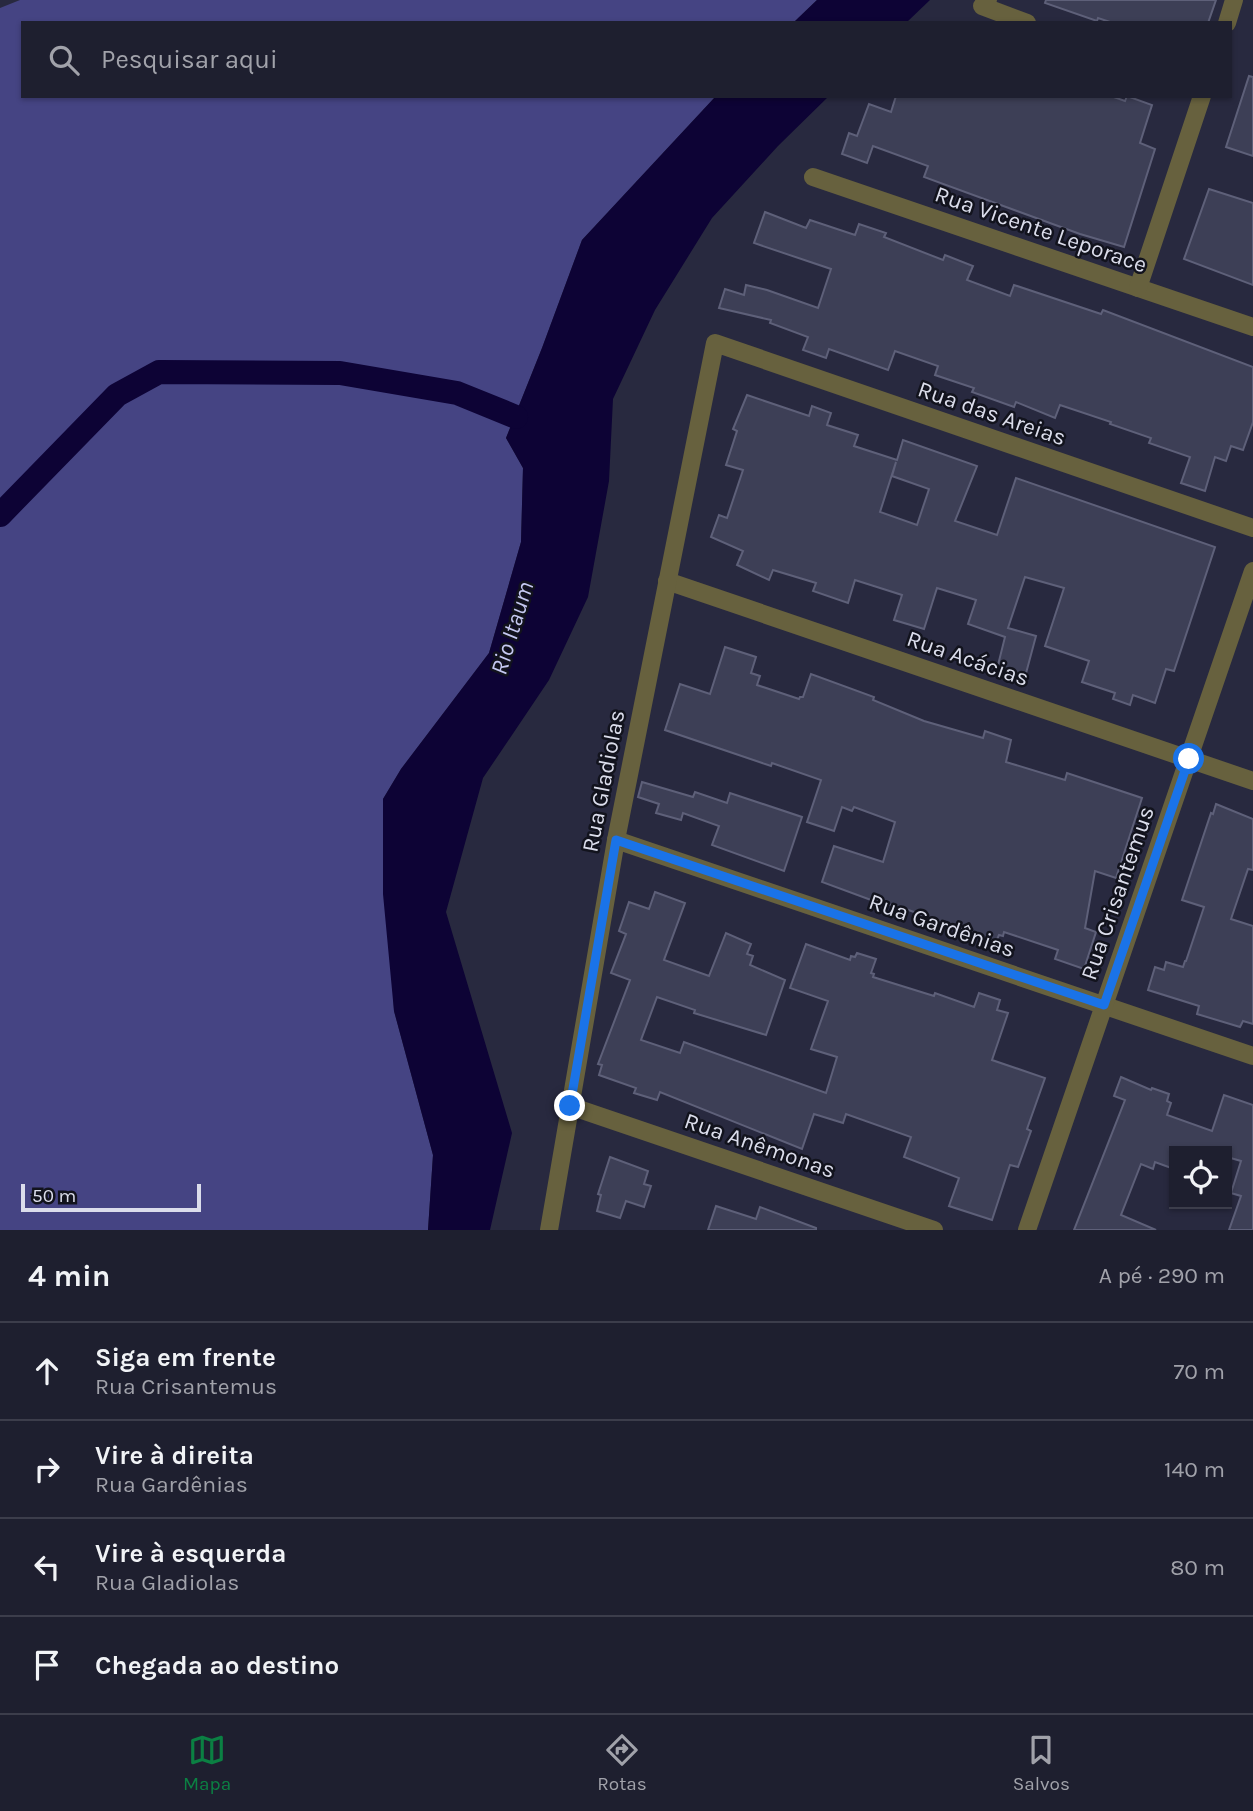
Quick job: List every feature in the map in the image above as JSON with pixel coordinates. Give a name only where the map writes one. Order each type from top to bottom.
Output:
[{"type":"street","points":[[1228,21],[1234,0]]},
{"type":"street","points":[[985,3],[1023,21]]},
{"type":"street","points":[[1138,288],[1201,98]]},
{"type":"street","name":"Rua Vicente Leporace","points":[[813,177],[1253,327]]},
{"type":"street","name":"Rua das Areias","points":[[715,344],[1253,528]]},
{"type":"street","name":"Rua Gladiolas","points":[[549,1230],[616,840],[715,344]]},
{"type":"street","name":"Rua Crisantemus","points":[[1027,1230],[1253,571]]},
{"type":"street","name":"Rua Acácias","points":[[667,581],[1253,781]]},
{"type":"street","name":"Rua Gardênias","points":[[616,840],[1253,1056]]},
{"type":"street","name":"Rua Anêmonas","points":[[570,1106],[934,1230]]},
{"type":"shaded area","points":[[20,0],[817,0],[795,21],[21,21],[21,98],[714,98],[582,240],[506,438],[523,468],[521,542],[489,653],[401,769],[383,799],[394,1011],[433,1155],[428,1230],[0,1230],[0,8]]},
{"type":"water","points":[[817,0],[930,0],[908,21],[795,21]]},
{"type":"water","name":"Rio Itaum","points":[[714,98],[827,98],[778,146],[712,218],[655,310],[613,399],[609,481],[588,597],[549,680],[483,778],[446,912],[512,1133],[490,1230],[428,1230],[433,1155],[394,1011],[383,894],[383,799],[401,769],[489,653],[521,542],[523,468],[506,438],[582,240]]},
{"type":"building","points":[[1046,0],[1216,0],[1209,21],[1107,21],[1098,18],[1097,21],[1045,3]]},
{"type":"building","points":[[1249,76],[1253,77],[1253,156],[1226,147]]},
{"type":"building","points":[[895,98],[1117,98],[1125,101],[1126,98],[1133,98],[1152,105],[1140,143],[1155,149],[1124,247],[1080,234],[924,177],[928,166],[873,146],[867,163],[842,154],[849,133],[857,136],[869,104],[891,112]]},
{"type":"building","points":[[1209,189],[1253,203],[1253,285],[1184,259]]},
{"type":"building","points":[[765,212],[806,228],[810,220],[855,235],[859,224],[886,233],[884,237],[943,260],[945,255],[973,266],[967,280],[1010,296],[1014,285],[1101,314],[1103,310],[1253,367],[1253,422],[1243,450],[1231,446],[1226,461],[1215,457],[1205,491],[1181,483],[1190,457],[1149,443],[1151,438],[1110,424],[1111,422],[1060,405],[1055,418],[1016,402],[1014,407],[972,392],[974,388],[935,375],[938,366],[895,351],[888,370],[829,349],[826,358],[803,350],[808,337],[770,323],[771,320],[719,308],[725,289],[744,295],[746,285],[818,308],[831,269],[754,243]]},
{"type":"building","points":[[747,395],[809,416],[812,406],[831,413],[827,425],[858,435],[854,446],[897,460],[903,440],[977,466],[955,521],[997,535],[1016,478],[1215,547],[1174,671],[1166,669],[1155,703],[1133,695],[1130,705],[1113,699],[1115,693],[1082,682],[1089,661],[1045,646],[1064,588],[1025,577],[1008,628],[1036,636],[1025,677],[997,669],[1005,637],[968,624],[976,600],[937,588],[924,629],[894,620],[902,595],[855,580],[848,603],[813,591],[816,583],[773,570],[769,580],[737,565],[743,551],[711,537],[719,515],[727,518],[743,470],[726,465],[737,431],[733,429]],"holes":[[[896,462],[892,476],[929,489],[917,525],[880,512]]]},
{"type":"building","points":[[725,647],[756,657],[751,673],[760,676],[757,685],[799,699],[803,697],[811,674],[874,697],[873,700],[924,721],[983,738],[985,731],[1011,740],[1006,762],[1065,780],[1067,773],[1142,798],[1116,878],[1095,871],[1085,928],[1096,932],[1084,969],[1055,959],[1058,950],[1004,932],[996,942],[822,882],[834,846],[883,862],[895,822],[854,807],[852,811],[842,807],[834,831],[807,822],[821,780],[665,730],[680,684],[710,694]]},
{"type":"building","points":[[642,782],[693,797],[695,792],[727,803],[730,793],[802,817],[784,871],[712,845],[719,826],[683,813],[681,820],[656,813],[659,804],[638,797]]},
{"type":"building","points":[[1216,804],[1253,819],[1253,870],[1248,869],[1231,919],[1253,926],[1253,1024],[1243,1021],[1240,1027],[1197,1014],[1199,1006],[1148,990],[1155,967],[1164,970],[1166,962],[1183,967],[1186,961],[1204,907],[1182,900]]},
{"type":"building","points":[[655,892],[685,903],[664,960],[709,976],[726,933],[751,944],[747,954],[753,956],[750,965],[785,980],[766,1035],[694,1013],[695,1010],[657,997],[641,1040],[680,1053],[684,1042],[826,1093],[837,1057],[811,1049],[828,1001],[790,988],[806,944],[850,960],[851,956],[855,957],[857,953],[876,959],[871,973],[874,974],[873,977],[934,996],[935,993],[974,1007],[979,993],[1000,1000],[997,1010],[1008,1013],[992,1060],[1045,1078],[1027,1129],[1031,1131],[1018,1167],[1010,1165],[992,1220],[949,1206],[959,1178],[904,1157],[911,1137],[846,1114],[843,1123],[814,1114],[802,1149],[660,1092],[657,1100],[634,1093],[636,1088],[599,1075],[602,1065],[598,1064],[630,980],[611,973],[626,934],[619,931],[629,902],[649,909]]},
{"type":"building","points":[[1121,1077],[1151,1090],[1152,1088],[1169,1094],[1167,1101],[1171,1103],[1167,1115],[1212,1131],[1224,1095],[1253,1105],[1253,1230],[1229,1230],[1241,1196],[1232,1193],[1241,1161],[1232,1158],[1232,1146],[1169,1146],[1169,1167],[1155,1162],[1153,1169],[1141,1164],[1121,1215],[1156,1230],[1074,1230],[1125,1100],[1114,1096]]},
{"type":"building","points":[[610,1157],[648,1171],[644,1184],[651,1186],[644,1207],[626,1201],[620,1218],[597,1211],[601,1195],[598,1194]]},
{"type":"building","points":[[716,1206],[756,1219],[760,1207],[816,1230],[708,1230]]},
{"type":"waterway","points":[[0,515],[117,395],[159,372],[340,373],[457,393],[516,417]]},
{"type":"route","points":[[570,1106],[616,840],[1104,1005],[1189,759]]}]
